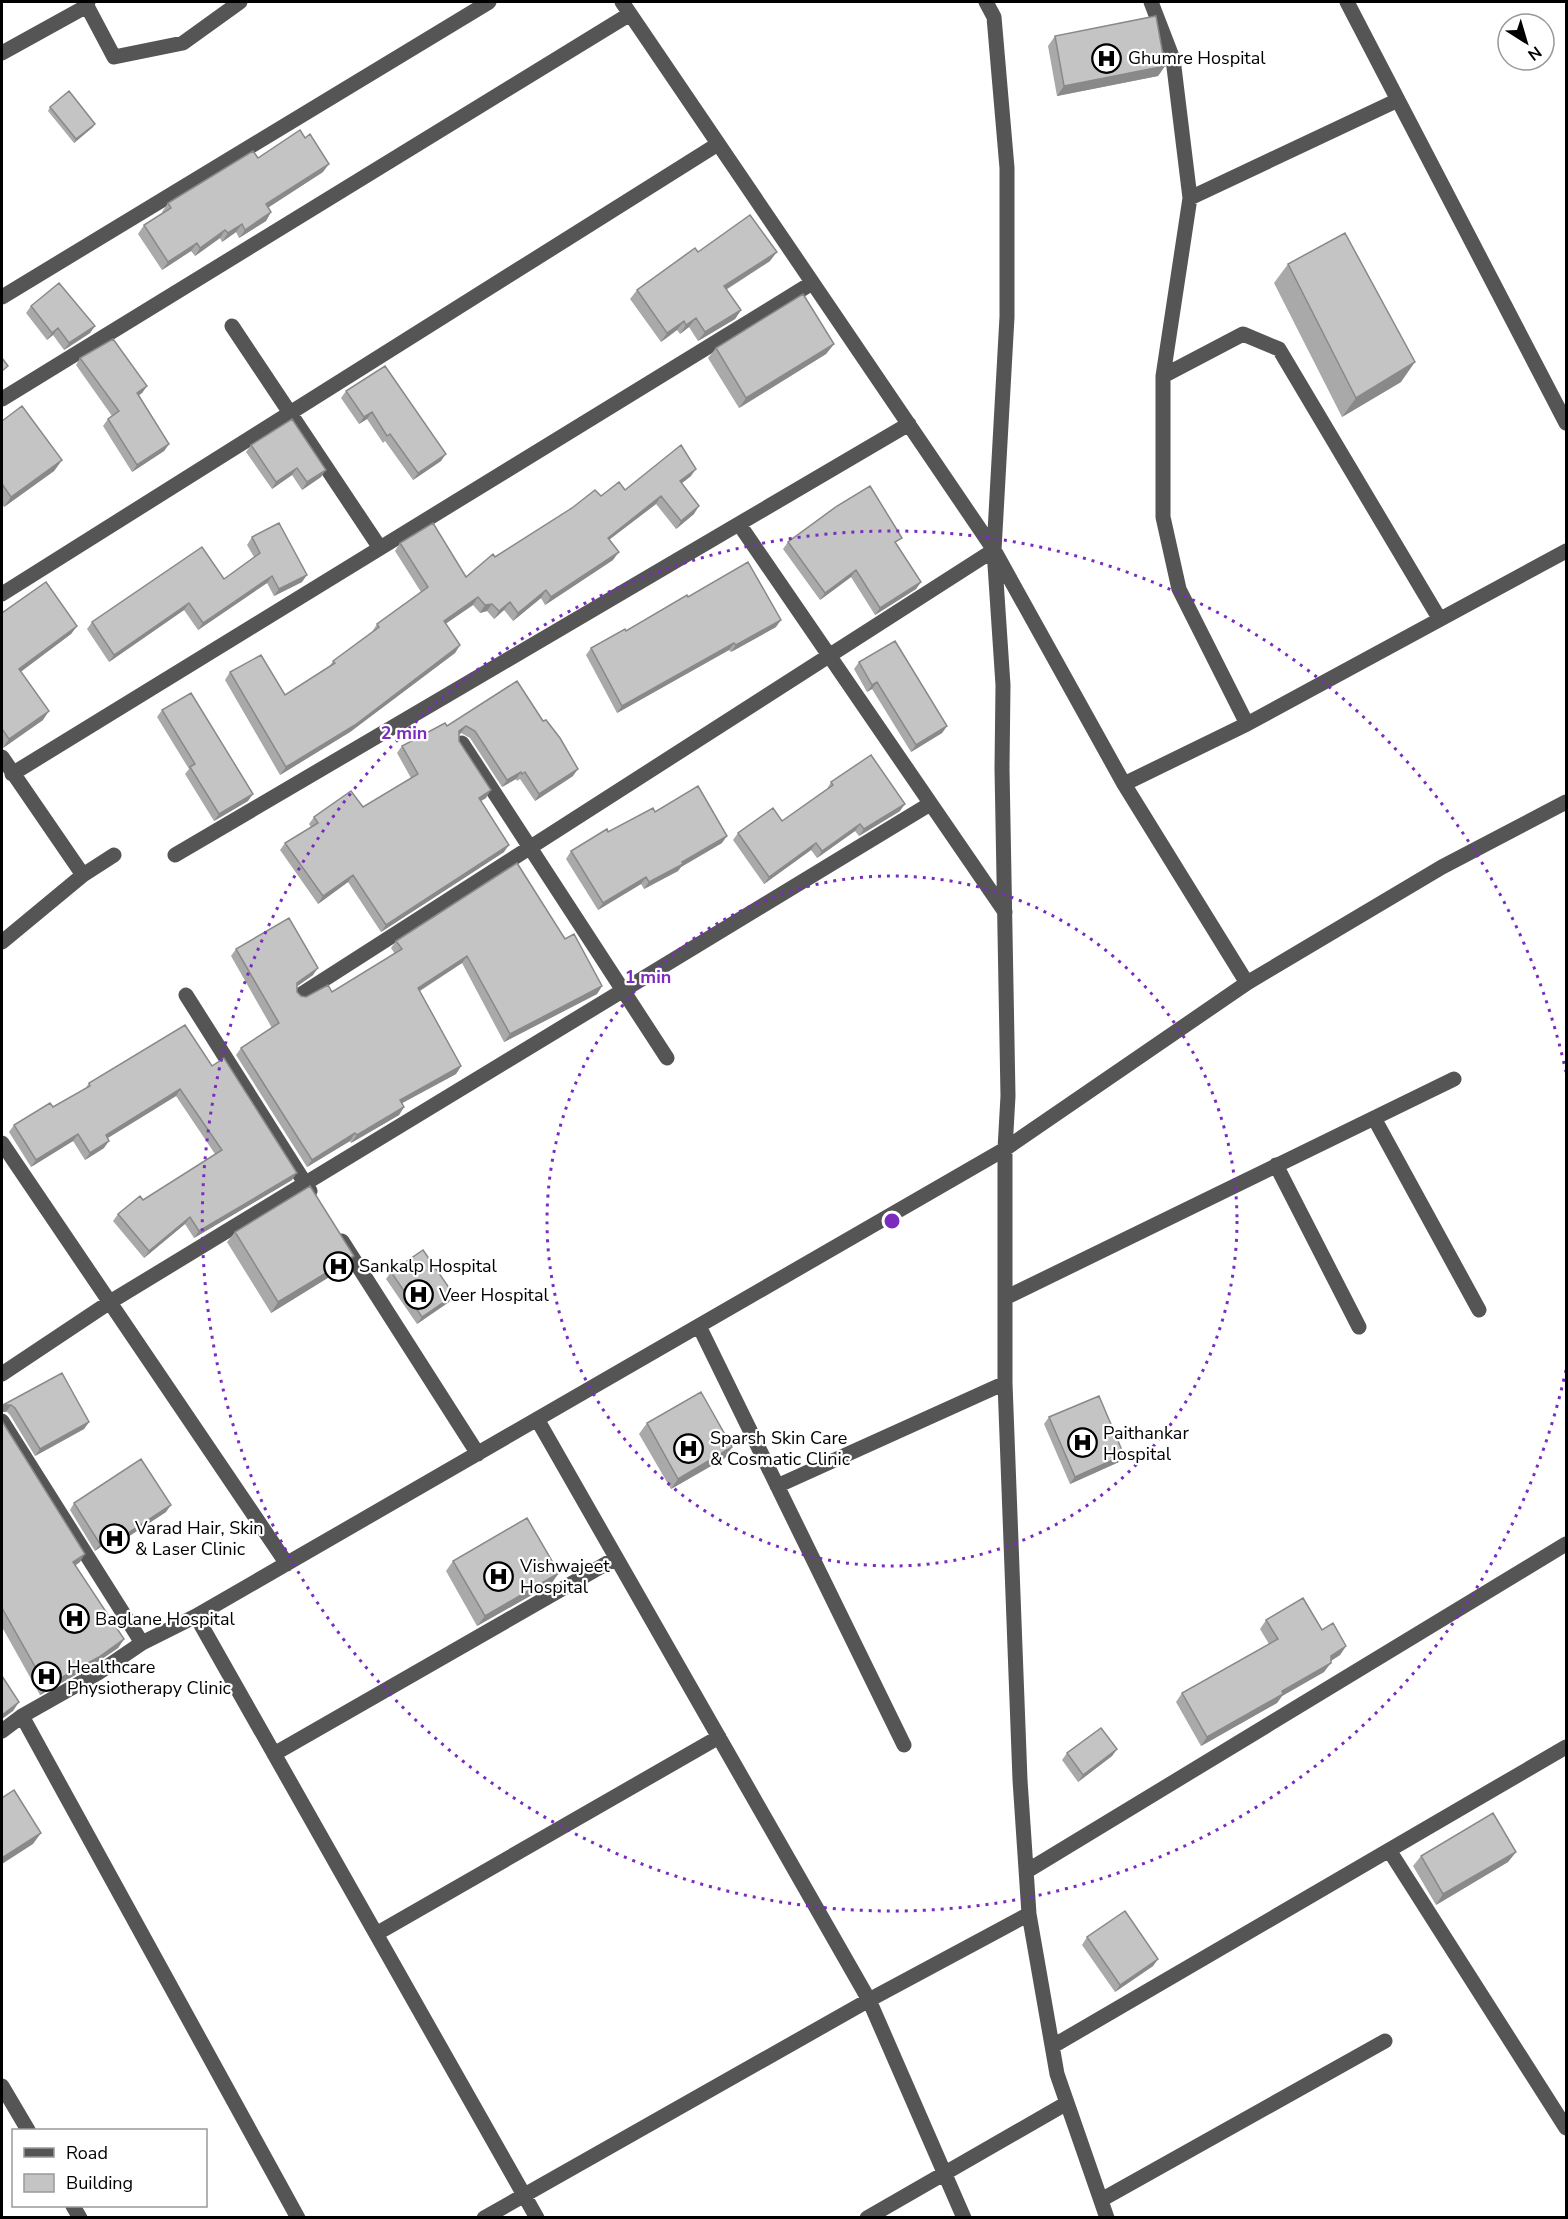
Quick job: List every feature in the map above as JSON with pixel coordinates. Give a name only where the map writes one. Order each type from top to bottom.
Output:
[{"type":"street","points":[[2,53],[88,4],[114,57],[183,43],[240,2]]},
{"type":"street","points":[[2,297],[489,2]]},
{"type":"street","points":[[986,2],[994,16],[1007,168],[1007,317],[994,550],[1003,685],[1008,1096],[1005,1149],[1005,1383],[1020,1780],[1029,1914],[1057,2074],[1107,2217]]},
{"type":"street","points":[[1151,2],[1173,59],[1190,198],[1163,376],[1163,518],[1179,589],[1247,724]]},
{"type":"street","points":[[1347,2],[1566,423]]},
{"type":"street","points":[[2,399],[626,8],[994,550],[1124,784],[1247,983]]},
{"type":"street","points":[[1190,198],[1398,100]]},
{"type":"street","points":[[2,594],[718,144]]},
{"type":"street","points":[[12,774],[812,283]]},
{"type":"street","points":[[232,326],[380,548]]},
{"type":"street","points":[[1163,376],[1244,334],[1279,349],[1439,618]]},
{"type":"street","points":[[175,855],[909,424]]},
{"type":"street","points":[[739,524],[1005,912]]},
{"type":"street","points":[[300,995],[994,550]]},
{"type":"street","points":[[1124,784],[1247,724],[1566,551]]},
{"type":"street","points":[[462,743],[667,1058]]},
{"type":"street","points":[[2,757],[83,875]]},
{"type":"street","points":[[2,1731],[22,1716],[98,1673],[142,1643],[196,1616],[1005,1149],[1247,983],[1442,867],[1566,802]]},
{"type":"street","points":[[2,1374],[110,1302],[930,804]]},
{"type":"street","points":[[2,942],[83,875],[114,855]]},
{"type":"street","points":[[186,995],[318,1203]]},
{"type":"street","points":[[1005,1298],[1454,1079]]},
{"type":"street","points":[[1374,1118],[1479,1310]]},
{"type":"street","points":[[2,1143],[286,1564]]},
{"type":"street","points":[[1276,1165],[1359,1327]]},
{"type":"street","points":[[337,1233],[478,1454]]},
{"type":"street","points":[[699,1326],[904,1745]]},
{"type":"street","points":[[777,1486],[1005,1383]]},
{"type":"street","points":[[537,1419],[869,2000],[964,2217]]},
{"type":"street","points":[[2,1421],[142,1643]]},
{"type":"street","points":[[1027,1871],[1566,1544]]},
{"type":"street","points":[[274,1754],[616,1558]]},
{"type":"street","points":[[196,1616],[537,2217]]},
{"type":"street","points":[[22,1716],[298,2217]]},
{"type":"street","points":[[376,1934],[719,1737]]},
{"type":"street","points":[[1053,2046],[1566,1747]]},
{"type":"street","points":[[1389,1850],[1566,2128]]},
{"type":"street","points":[[484,2217],[869,2000],[1029,1914]]},
{"type":"street","points":[[1101,2200],[1385,2041]]},
{"type":"street","points":[[2,2086],[27,2129]]},
{"type":"street","points":[[867,2217],[1067,2103]]},
{"type":"building","points":[[1156,16],[1165,66],[1064,86],[1055,36]]},
{"type":"building","points":[[69,91],[95,124],[76,139],[50,107]]},
{"type":"building","points":[[300,130],[305,138],[310,134],[329,164],[266,204],[271,212],[245,230],[242,224],[228,233],[225,230],[200,248],[197,243],[168,262],[144,225],[171,208],[168,203],[253,151],[258,158]]},
{"type":"building","points":[[750,215],[777,252],[724,286],[741,310],[705,332],[696,318],[686,325],[684,321],[667,333],[637,290],[695,248],[698,252]]},
{"type":"building","points":[[1345,233],[1415,362],[1356,398],[1288,264]]},
{"type":"building","points":[[59,283],[95,326],[69,343],[58,328],[52,333],[31,306]]},
{"type":"building","points":[[803,294],[834,344],[746,398],[716,348]]},
{"type":"building","points":[[113,339],[147,386],[137,393],[169,444],[137,465],[108,419],[119,411],[80,358]]},
{"type":"building","points":[[2,358],[8,366],[2,371]]},
{"type":"building","points":[[385,366],[446,454],[418,473],[390,434],[387,436],[372,412],[364,417],[346,391]]},
{"type":"building","points":[[22,406],[62,460],[11,497],[2,484],[2,421]]},
{"type":"building","points":[[292,419],[326,470],[307,482],[297,468],[276,482],[251,445]]},
{"type":"building","points":[[681,445],[696,469],[680,481],[699,506],[681,521],[661,496],[608,538],[619,552],[551,597],[546,590],[518,613],[510,602],[499,611],[492,604],[485,605],[478,597],[444,621],[460,645],[355,725],[286,767],[230,672],[261,655],[285,695],[335,663],[333,661],[379,627],[377,624],[428,587],[400,543],[433,523],[466,577],[493,554],[495,557],[572,508],[595,490],[601,496],[619,482],[625,490]]},
{"type":"building","points":[[870,486],[902,538],[895,542],[921,582],[880,608],[856,570],[825,593],[788,542],[837,506]]},
{"type":"building","points":[[279,523],[307,575],[279,589],[272,576],[203,623],[189,603],[114,655],[92,622],[202,547],[224,579],[260,553],[252,537]]},
{"type":"building","points":[[748,562],[781,620],[736,645],[734,643],[622,706],[591,648],[625,629],[626,631]]},
{"type":"building","points":[[46,582],[77,626],[19,669],[49,711],[9,739],[2,729],[2,613]]},
{"type":"building","points":[[895,641],[947,726],[916,745],[877,682],[872,685],[859,662]]},
{"type":"building","points":[[517,681],[543,721],[546,720],[560,738],[578,769],[539,794],[525,772],[507,780],[475,731],[466,726],[459,731],[459,741],[491,790],[479,798],[509,845],[386,925],[353,875],[323,896],[285,843],[318,823],[314,817],[351,791],[363,807],[418,774],[402,746],[445,723],[447,726]]},
{"type":"building","points":[[191,693],[253,794],[219,814],[190,767],[195,764],[162,710]]},
{"type":"building","points":[[871,755],[905,804],[864,829],[860,824],[822,851],[816,843],[769,877],[738,833],[773,808],[782,821],[833,785],[831,782]]},
{"type":"building","points":[[698,786],[727,836],[682,862],[683,864],[649,882],[646,877],[603,903],[571,851],[607,829],[608,832],[653,808],[655,812]]},
{"type":"building","points":[[517,863],[565,939],[574,934],[602,986],[510,1034],[467,956],[418,988],[461,1066],[400,1100],[404,1107],[357,1135],[355,1133],[312,1160],[241,1048],[279,1023],[236,949],[289,918],[318,968],[297,983],[297,992],[306,997],[328,985],[332,992],[402,949],[396,941]]},
{"type":"building","points":[[185,1025],[212,1066],[224,1058],[297,1173],[199,1231],[190,1217],[149,1251],[118,1214],[140,1196],[143,1200],[222,1150],[180,1089],[106,1135],[109,1141],[90,1153],[78,1134],[36,1160],[14,1125],[50,1103],[53,1107],[90,1086],[89,1083]]},
{"type":"building","points":[[310,1186],[354,1256],[278,1302],[235,1232]]},
{"type":"building","points":[[423,1250],[454,1295],[422,1317],[391,1272]]},
{"type":"building","points":[[62,1373],[89,1422],[40,1449],[15,1408],[11,1405],[3,1405]]},
{"type":"building","points":[[701,1392],[732,1447],[678,1479],[647,1423]]},
{"type":"building","points":[[1099,1396],[1124,1455],[1075,1477],[1049,1417]]},
{"type":"building","points":[[2,1421],[85,1554],[73,1562],[124,1639],[99,1657],[46,1686],[2,1608]]},
{"type":"building","points":[[141,1459],[171,1505],[119,1539],[115,1533],[100,1544],[74,1503]]},
{"type":"building","points":[[527,1518],[559,1573],[485,1616],[453,1561]]},
{"type":"building","points":[[1303,1598],[1322,1630],[1333,1623],[1346,1646],[1331,1656],[1331,1663],[1282,1691],[1283,1694],[1207,1737],[1182,1693],[1278,1639],[1266,1620]]},
{"type":"building","points":[[2,1676],[19,1702],[2,1715]]},
{"type":"building","points":[[1101,1728],[1117,1749],[1083,1775],[1067,1753]]},
{"type":"building","points":[[14,1790],[41,1833],[2,1858],[2,1798]]},
{"type":"building","points":[[1493,1813],[1516,1852],[1443,1894],[1421,1856]]},
{"type":"building","points":[[1125,1911],[1158,1959],[1120,1985],[1087,1937]]},
{"type":"place","name":"Ghumre Hospital","points":[[1107,58]]},
{"type":"place","name":"Sankalp Hospital","points":[[338,1266]]},
{"type":"place","name":"Veer Hospital","points":[[418,1295]]},
{"type":"place","name":"Paithankar Hospital","points":[[1082,1443]]},
{"type":"place","name":"Sparsh Skin Care & Cosmatic Clinic","points":[[689,1448]]},
{"type":"place","name":"Varad Hair, Skin & Laser Clinic","points":[[114,1538]]},
{"type":"place","name":"Vishwajeet Hospital","points":[[499,1576]]},
{"type":"place","name":"Baglane Hospital","points":[[74,1619]]},
{"type":"place","name":"Healthcare Physiotherapy Clinic","points":[[46,1677]]}]
